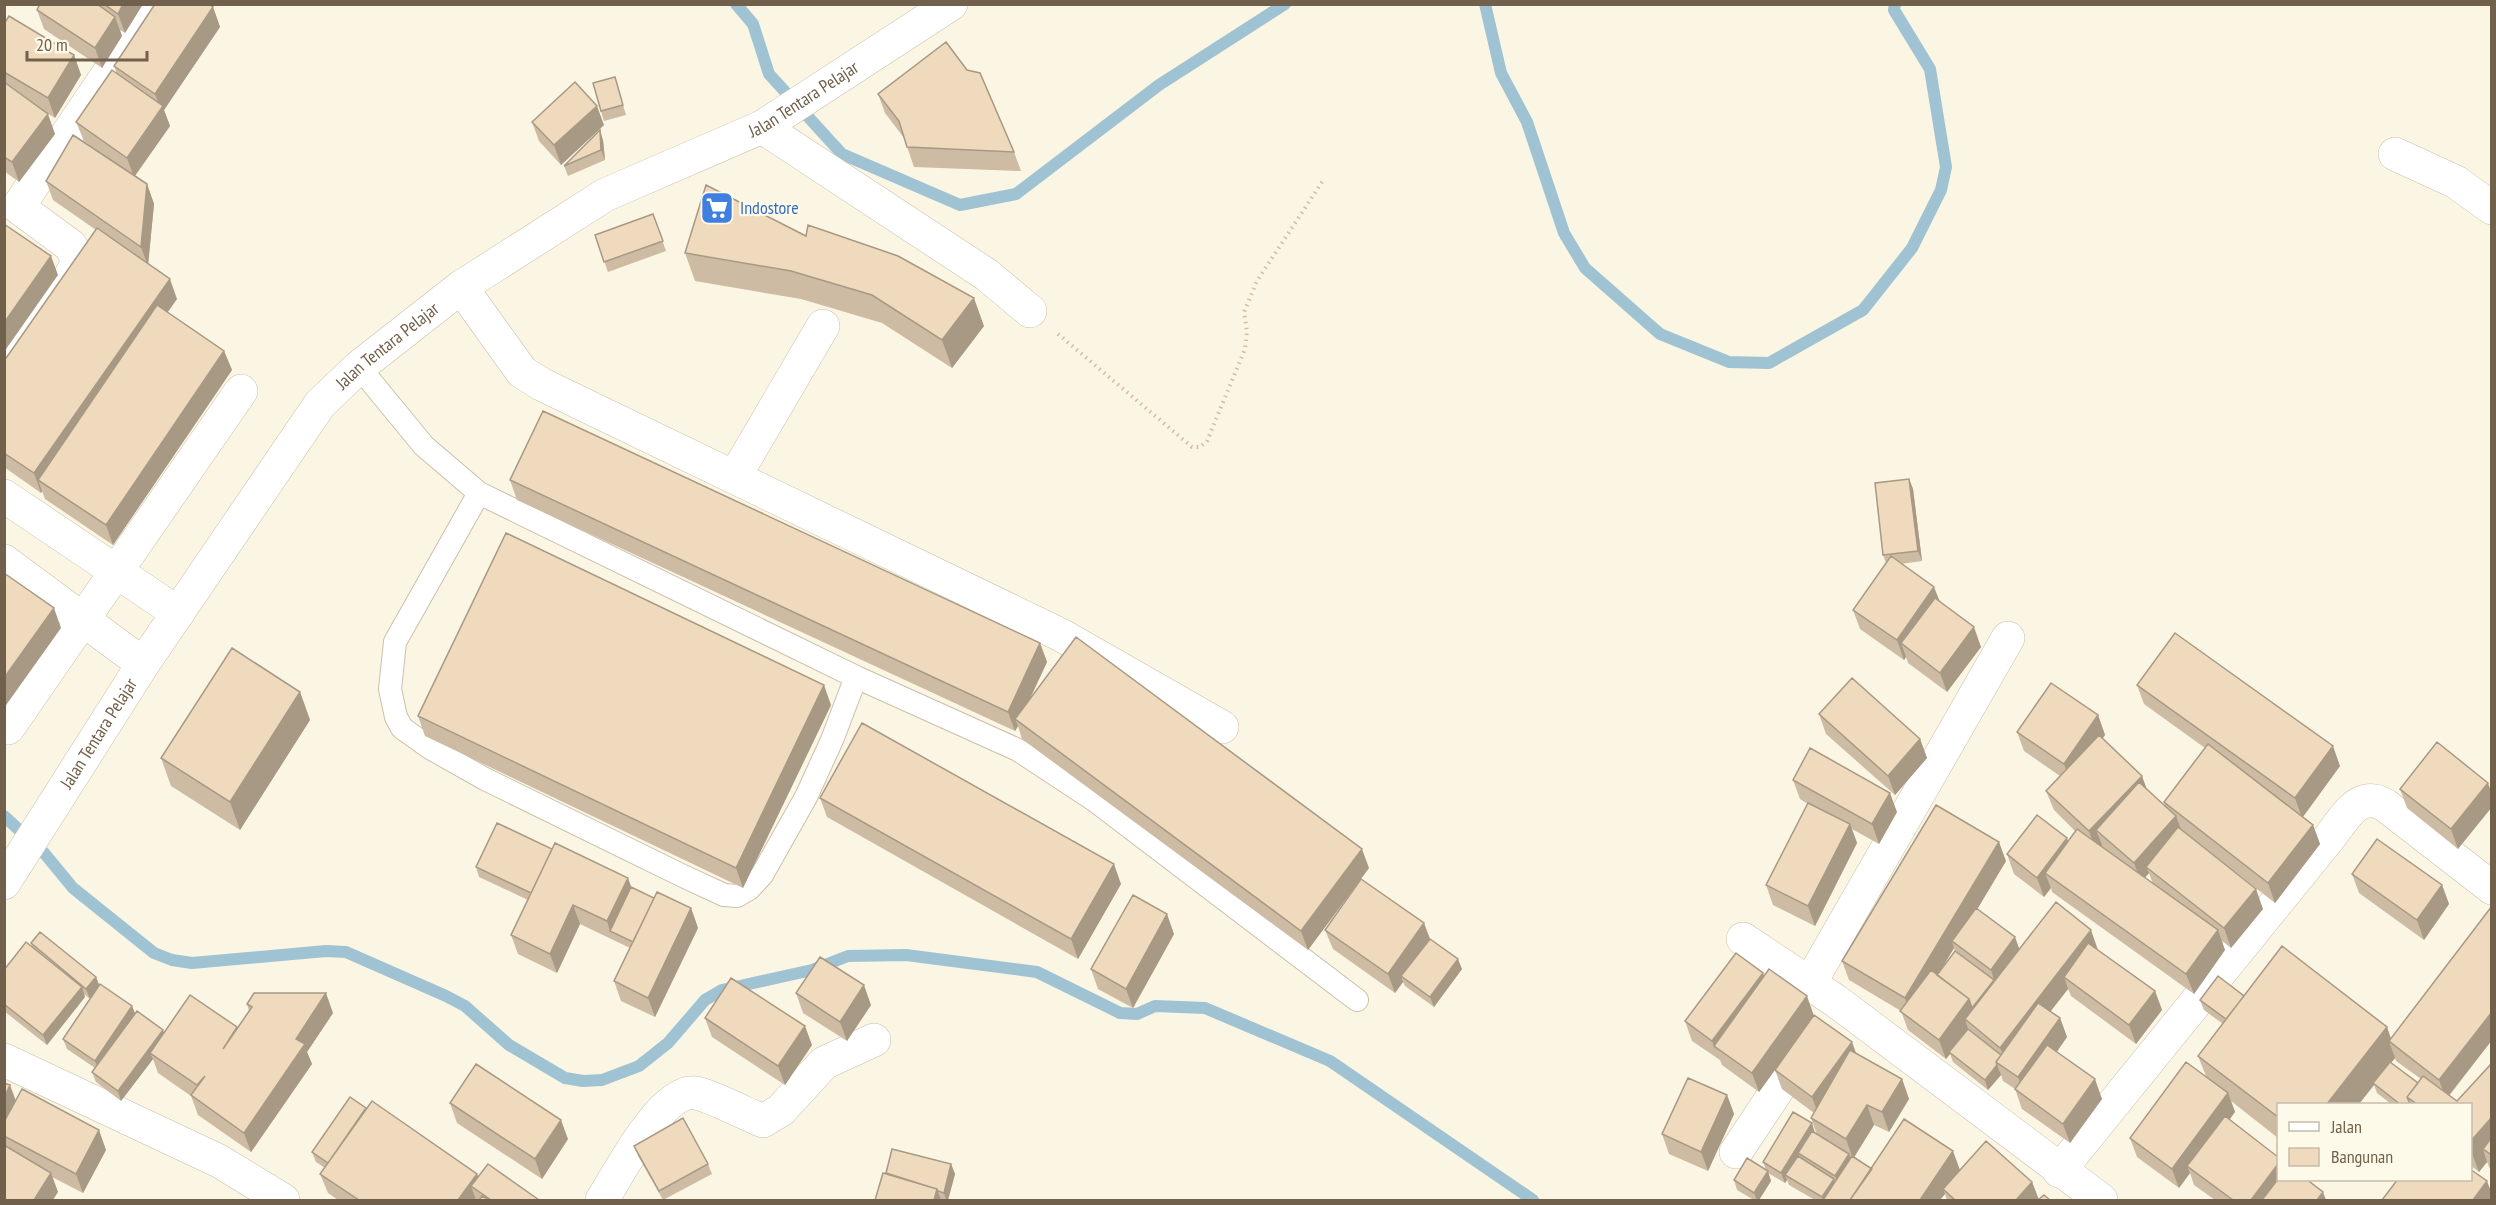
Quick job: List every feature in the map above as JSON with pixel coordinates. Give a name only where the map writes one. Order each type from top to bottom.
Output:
[{"type":"street","name":"Jalan Tentara Pelajar","points":[[4,883],[32,843],[143,664],[320,404],[359,368],[461,287],[605,195],[784,111],[912,14],[951,4]]},
{"type":"street","points":[[4,367],[65,286],[78,262],[70,246],[11,203],[146,18]]},
{"type":"street","points":[[784,111],[1030,311]]},
{"type":"street","points":[[2395,154],[2456,182],[2492,208]]},
{"type":"street","points":[[461,287],[522,372],[561,395],[735,476],[1061,635],[1222,727]]},
{"type":"street","points":[[735,476],[823,326]]},
{"type":"street","points":[[8,728],[242,391]]},
{"type":"street","points":[[4,496],[178,613]]},
{"type":"street","points":[[4,561],[85,618],[143,664]]},
{"type":"street","points":[[1810,983],[2008,638]]},
{"type":"street","points":[[2059,1171],[2356,806],[2365,800],[2372,799],[2385,805],[2490,883]]},
{"type":"street","points":[[1743,939],[1836,1001],[2059,1171],[2101,1200]]},
{"type":"street","points":[[1736,1152],[1836,1001]]},
{"type":"street","points":[[602,1200],[661,1110],[680,1095],[695,1093],[763,1121],[781,1110],[825,1063],[874,1040]]},
{"type":"street","points":[[4,1060],[219,1161],[283,1200]]},
{"type":"lane","points":[[359,368],[424,446],[479,493],[856,677],[1018,750],[1094,800],[1357,1000]]},
{"type":"lane","points":[[479,493],[395,642],[390,689],[396,717],[402,728],[430,748],[485,779],[683,876],[730,896],[737,896],[749,890],[756,882],[806,797],[832,740],[856,677]]},
{"type":"path","points":[[1030,311],[1192,447],[1200,447],[1207,441],[1245,349],[1247,331],[1244,312],[1257,281],[1324,179]]},
{"type":"building","points":[[40,4],[97,4],[115,17],[95,48],[37,10]]},
{"type":"building","points":[[104,4],[123,4],[118,14]]},
{"type":"building","points":[[155,4],[209,4],[213,7],[155,94],[114,66]]},
{"type":"building","points":[[9,16],[74,55],[48,98],[4,72],[4,24]]},
{"type":"building","points":[[946,42],[967,70],[980,73],[1014,152],[907,147],[899,121],[878,94]]},
{"type":"building","points":[[112,70],[163,106],[127,158],[76,122]]},
{"type":"building","points":[[615,77],[623,105],[601,111],[593,83]]},
{"type":"building","points":[[4,82],[48,114],[12,162],[4,157]]},
{"type":"building","points":[[575,82],[597,106],[554,145],[532,122]]},
{"type":"building","points":[[600,130],[601,150],[564,166]]},
{"type":"building","points":[[73,135],[147,184],[141,247],[46,181]]},
{"type":"building","points":[[706,185],[806,236],[808,225],[898,256],[974,298],[942,340],[872,295],[791,271],[685,253]]},
{"type":"building","points":[[653,214],[663,241],[604,262],[595,235]]},
{"type":"building","points":[[4,224],[51,256],[4,323]]},
{"type":"building","points":[[97,228],[170,279],[34,473],[4,453],[4,361]]},
{"type":"building","points":[[157,305],[224,351],[106,525],[38,480]]},
{"type":"building","points":[[543,411],[1040,643],[1008,712],[510,480]]},
{"type":"building","points":[[1909,479],[1918,551],[1883,555],[1875,483]]},
{"type":"building","points":[[506,533],[824,685],[736,868],[418,716]]},
{"type":"building","points":[[1891,556],[1934,587],[1897,640],[1853,610]]},
{"type":"building","points":[[4,573],[54,608],[4,678]]},
{"type":"building","points":[[1935,598],[1974,627],[1940,673],[1901,643]]},
{"type":"building","points":[[2175,633],[2333,746],[2295,798],[2137,685]]},
{"type":"building","points":[[1076,637],[1362,849],[1301,931],[1015,719]]},
{"type":"building","points":[[232,648],[300,692],[230,802],[161,758]]},
{"type":"building","points":[[1852,678],[1920,739],[1888,776],[1819,714]]},
{"type":"building","points":[[2051,683],[2098,715],[2064,764],[2017,732]]},
{"type":"building","points":[[862,723],[1114,864],[1071,939],[820,798]]},
{"type":"building","points":[[2099,735],[2142,776],[2089,831],[2046,791]]},
{"type":"building","points":[[2437,742],[2488,783],[2451,829],[2400,789]]},
{"type":"building","points":[[2208,744],[2313,825],[2268,883],[2164,802]]},
{"type":"building","points":[[1810,748],[1890,793],[1872,824],[1793,780]]},
{"type":"building","points":[[2139,782],[2176,816],[2134,863],[2096,830]]},
{"type":"building","points":[[1808,803],[1850,824],[1808,906],[1766,885]]},
{"type":"building","points":[[1936,805],[1999,842],[1905,998],[1842,961]]},
{"type":"building","points":[[2037,815],[2067,838],[2037,878],[2007,854]]},
{"type":"building","points":[[497,823],[552,849],[531,893],[476,867]]},
{"type":"building","points":[[2178,827],[2256,889],[2224,928],[2146,867]]},
{"type":"building","points":[[2077,829],[2218,930],[2186,974],[2045,873]]},
{"type":"building","points":[[2377,839],[2442,885],[2417,920],[2352,874]]},
{"type":"building","points":[[555,843],[628,878],[607,921],[573,905],[550,954],[511,935]]},
{"type":"building","points":[[1361,879],[1424,923],[1388,974],[1325,930]]},
{"type":"building","points":[[631,887],[654,898],[633,942],[610,931]]},
{"type":"building","points":[[657,892],[691,908],[648,998],[614,981]]},
{"type":"building","points":[[1133,895],[1167,914],[1126,989],[1091,969]]},
{"type":"building","points":[[2056,902],[2091,930],[2000,1048],[1965,1019]]},
{"type":"building","points":[[2492,906],[2492,1012],[2439,1080],[2389,1041]]},
{"type":"building","points":[[1976,908],[2015,937],[1991,970],[1952,941]]},
{"type":"building","points":[[40,932],[96,977],[86,989],[31,943]]},
{"type":"building","points":[[1430,939],[1458,959],[1430,997],[1401,976]]},
{"type":"building","points":[[26,942],[82,987],[43,1035],[4,1004],[4,970]]},
{"type":"building","points":[[2088,943],[2155,991],[2129,1025],[2064,977]]},
{"type":"building","points":[[2282,946],[2387,1027],[2328,1103],[2277,1103],[2277,1116],[2198,1056]]},
{"type":"building","points":[[1955,951],[1994,980],[1972,1008],[1969,999],[1937,975]]},
{"type":"building","points":[[1736,953],[1763,973],[1712,1041],[1685,1021]]},
{"type":"building","points":[[820,957],[864,985],[840,1022],[796,993]]},
{"type":"building","points":[[1769,969],[1807,996],[1752,1073],[1714,1046]]},
{"type":"building","points":[[1931,970],[1969,999],[1939,1040],[1900,1011]]},
{"type":"building","points":[[2218,976],[2244,996],[2226,1019],[2200,1000]]},
{"type":"building","points":[[731,978],[805,1026],[778,1066],[705,1018]]},
{"type":"building","points":[[100,984],[132,1006],[95,1061],[63,1039]]},
{"type":"building","points":[[254,993],[326,993],[296,1039],[305,1044],[244,1133],[191,1095],[205,1076],[197,1085],[150,1053],[190,995],[237,1027],[223,1049],[252,1007],[247,1004]]},
{"type":"building","points":[[2038,1003],[2060,1018],[2018,1077],[1996,1062]]},
{"type":"building","points":[[137,1011],[163,1030],[118,1091],[92,1072]]},
{"type":"building","points":[[1814,1015],[1852,1042],[1812,1097],[1775,1070]]},
{"type":"building","points":[[1968,1029],[2001,1055],[1996,1062],[1997,1065],[1985,1080],[1949,1052]]},
{"type":"building","points":[[2047,1045],[2095,1079],[2063,1124],[2015,1089]]},
{"type":"building","points":[[1850,1050],[1902,1079],[1882,1112],[1867,1105],[1846,1139],[1811,1118]]},
{"type":"building","points":[[2186,1062],[2228,1093],[2172,1169],[2130,1138]]},
{"type":"building","points":[[2390,1062],[2418,1083],[2407,1097],[2410,1103],[2399,1103],[2373,1083]]},
{"type":"building","points":[[2492,1063],[2492,1117],[2472,1140],[2472,1103],[2416,1103],[2407,1097],[2423,1076],[2457,1101]]},
{"type":"building","points":[[476,1064],[561,1120],[535,1159],[450,1103]]},
{"type":"building","points":[[1688,1078],[1727,1095],[1701,1152],[1662,1134]]},
{"type":"building","points":[[4,1083],[10,1085],[4,1098]]},
{"type":"building","points":[[22,1089],[99,1130],[76,1174],[4,1136],[4,1122]]},
{"type":"building","points":[[350,1097],[366,1108],[328,1163],[312,1152]]},
{"type":"building","points":[[372,1101],[477,1174],[458,1200],[359,1200],[320,1174]]},
{"type":"building","points":[[1793,1112],[1812,1123],[1781,1173],[1763,1162]]},
{"type":"building","points":[[2225,1116],[2277,1156],[2277,1165],[2251,1200],[2233,1200],[2187,1166]]},
{"type":"building","points":[[683,1118],[708,1164],[659,1191],[634,1146]]},
{"type":"building","points":[[1904,1119],[1953,1151],[1920,1200],[1850,1200]]},
{"type":"building","points":[[1812,1131],[1849,1154],[1835,1176],[1798,1153]]},
{"type":"building","points":[[2492,1137],[2492,1155],[2483,1149]]},
{"type":"building","points":[[1986,1141],[2032,1182],[2016,1200],[1955,1200],[1943,1189]]},
{"type":"building","points":[[4,1145],[51,1173],[34,1200],[4,1200]]},
{"type":"building","points":[[892,1149],[951,1164],[944,1193],[886,1173]]},
{"type":"building","points":[[1798,1156],[1834,1179],[1822,1197],[1785,1175]]},
{"type":"building","points":[[1852,1156],[1872,1169],[1850,1200],[1823,1200]]},
{"type":"building","points":[[1747,1158],[1768,1171],[1754,1193],[1734,1180]]},
{"type":"building","points":[[488,1164],[539,1200],[491,1200],[471,1186]]},
{"type":"building","points":[[2472,1170],[2487,1181],[2473,1200],[2382,1200],[2396,1181],[2472,1181]]},
{"type":"building","points":[[883,1173],[937,1189],[934,1200],[875,1200]]},
{"type":"building","points":[[2277,1180],[2309,1181],[2323,1192],[2317,1200],[2262,1200]]},
{"type":"building","points":[[2044,1195],[2050,1200],[2038,1200]]},
{"type":"waterway","points":[[736,4],[753,24],[769,74],[842,154],[960,205],[1016,194],[1159,85],[1285,4]]},
{"type":"waterway","points":[[1485,4],[1501,73],[1527,122],[1564,233],[1585,268],[1660,334],[1729,362],[1769,363],[1863,310],[1912,248],[1941,190],[1946,167],[1930,69],[1894,10],[1895,4]]},
{"type":"waterway","points":[[4,816],[45,854],[73,888],[154,953],[172,960],[192,963],[326,951],[346,952],[465,1006],[509,1045],[565,1078],[583,1081],[602,1080],[639,1066],[668,1043],[705,1000],[722,990],[812,970],[848,956],[906,955],[1037,972],[1120,1013],[1137,1014],[1155,1006],[1205,1008],[1330,1061],[1533,1200]]},
{"type":"place","name":"Indostore","points":[[717,208]]}]
